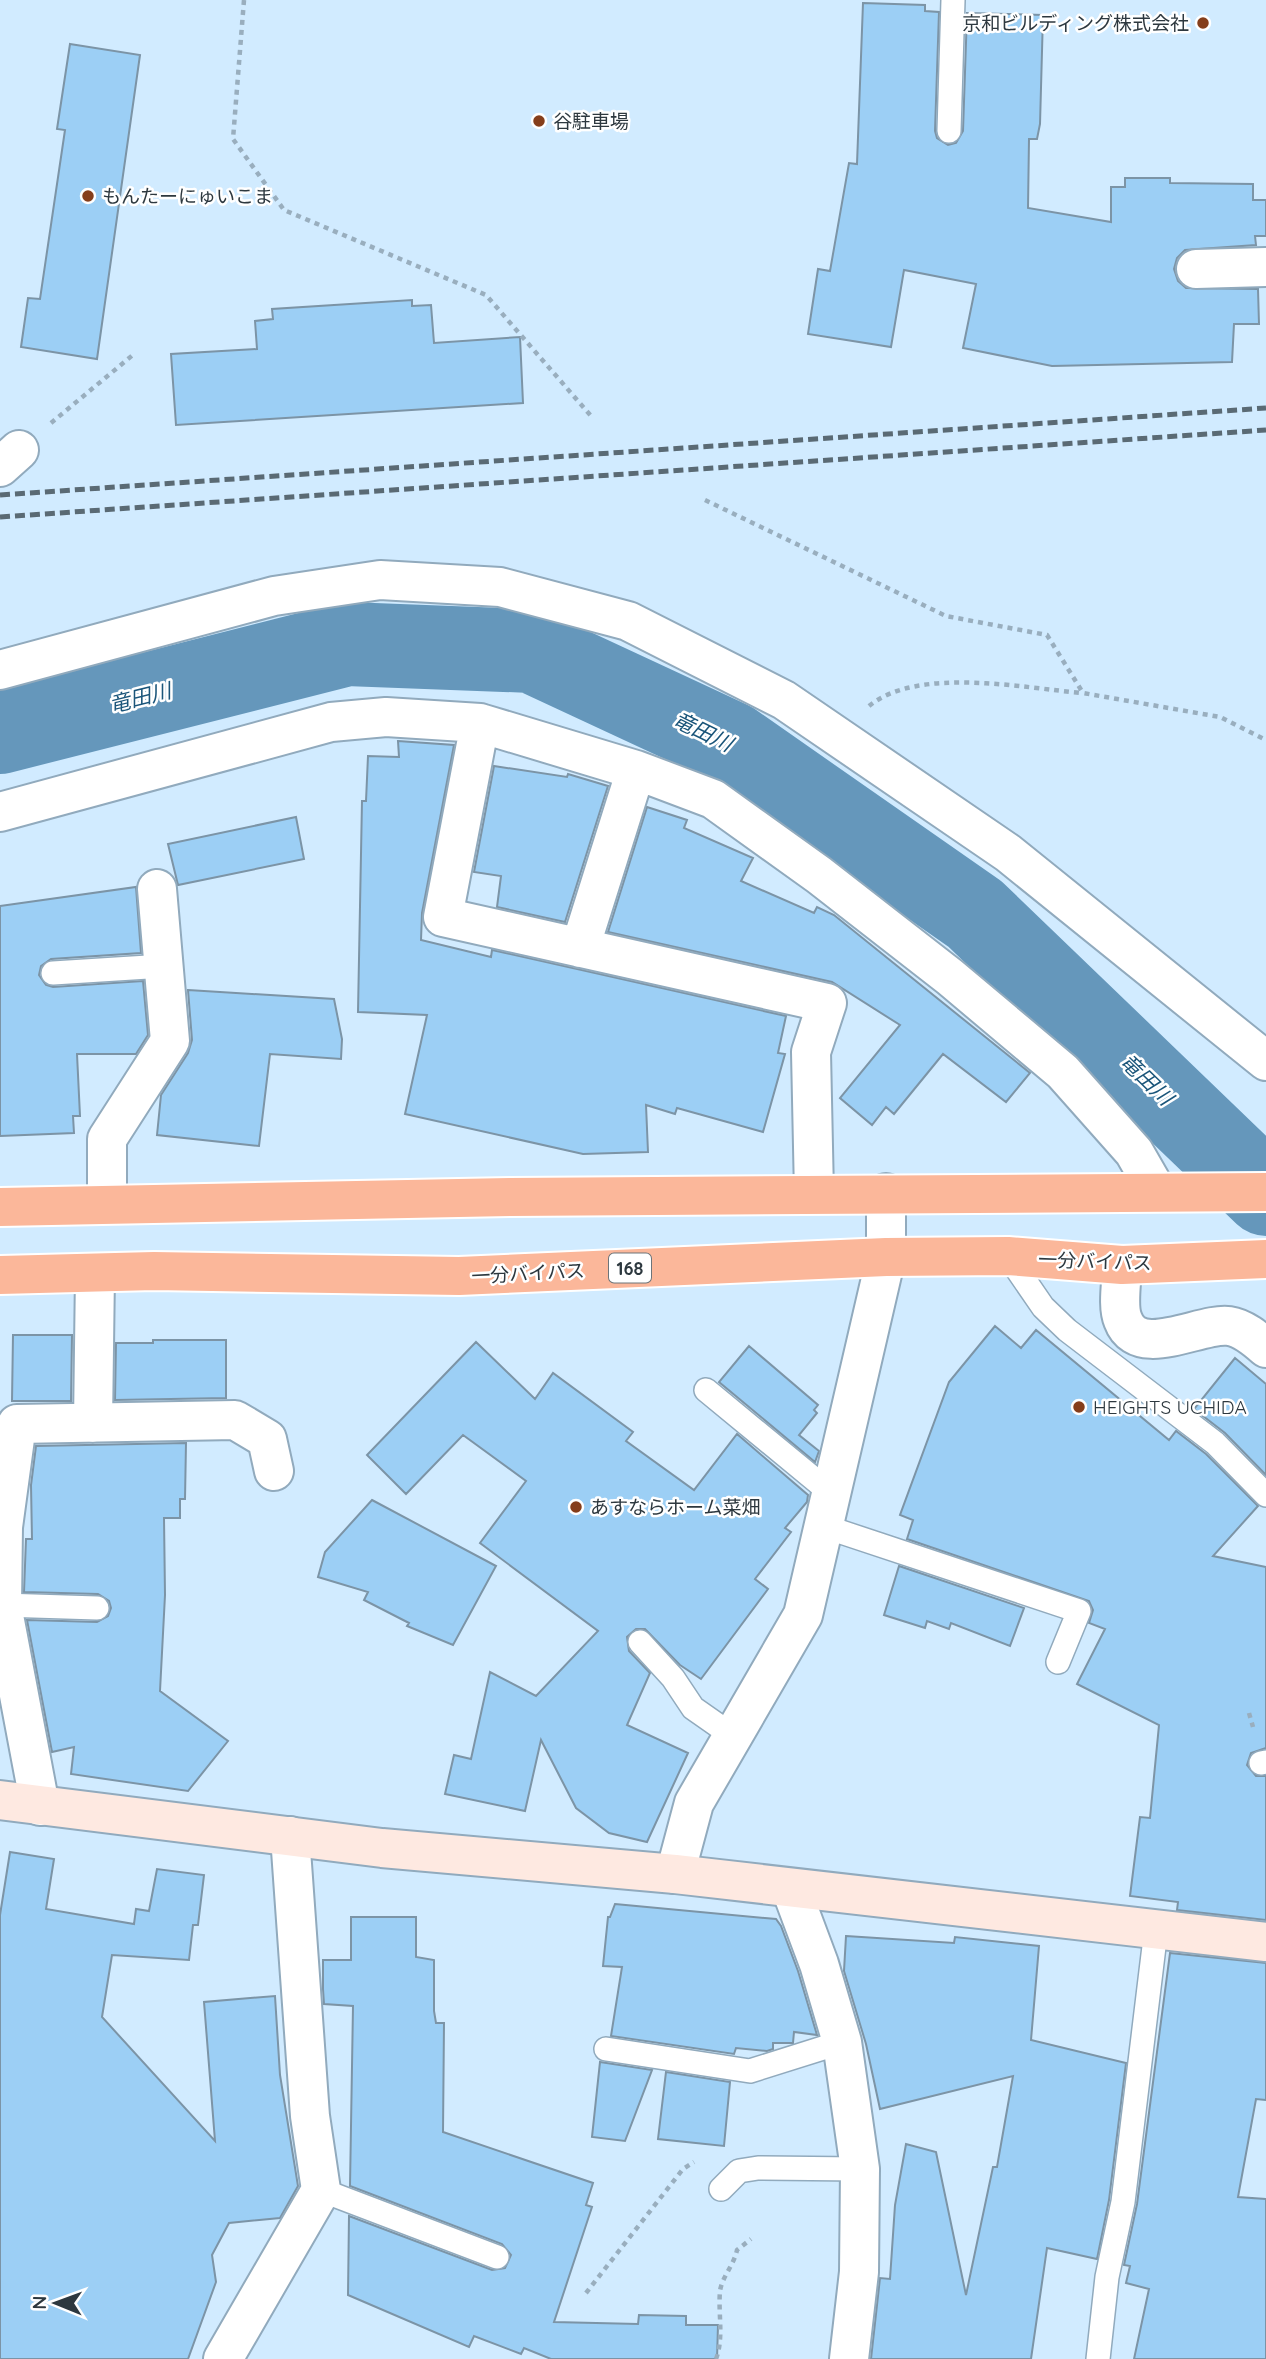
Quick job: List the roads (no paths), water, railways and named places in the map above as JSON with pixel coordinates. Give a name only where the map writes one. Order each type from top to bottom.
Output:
[{"type":"highway","points":[[0,1207],[886,1193],[1266,1192]]},
{"type":"highway","name":"一分バイパス","points":[[0,1275],[95,1273],[459,1276],[886,1257],[1009,1256],[1122,1265],[1262,1259]]},
{"type":"street","points":[[1196,269],[1266,267]]},
{"type":"street","points":[[0,670],[287,594],[380,580],[500,587],[628,621],[784,700],[1008,853],[1266,1061]]},
{"type":"street","points":[[0,812],[331,722],[386,717],[480,723],[636,769],[713,799],[819,875],[950,977],[1063,1072],[1134,1152],[1157,1192]]},
{"type":"street","points":[[480,723],[443,917],[827,1003],[811,1052],[814,1194]]},
{"type":"street","points":[[580,948],[636,769]]},
{"type":"street","points":[[107,1204],[107,1139],[170,1041],[158,889]]},
{"type":"street","points":[[675,1874],[694,1803],[803,1615],[886,1257],[886,1193]]},
{"type":"street","points":[[1122,1265],[1122,1320],[1133,1334],[1146,1339],[1164,1338],[1228,1326],[1251,1335],[1266,1348]]},
{"type":"street","points":[[93,1423],[95,1273]]},
{"type":"street","points":[[40,1806],[2,1605],[3,1527],[18,1424],[235,1420],[267,1439],[274,1471]]},
{"type":"street","points":[[0,1800],[382,1848],[675,1874],[1266,1942]]},
{"type":"street","points":[[223,2359],[321,2190],[310,2116],[290,1836]]},
{"type":"street","points":[[791,1889],[842,2042],[860,2169],[859,2272],[849,2359]]},
{"type":"lane","points":[[949,131],[953,0]]},
{"type":"lane","points":[[53,973],[164,965]]},
{"type":"lane","points":[[1009,1256],[1043,1307],[1068,1330],[1215,1443],[1266,1495]]},
{"type":"lane","points":[[706,1390],[827,1509],[1079,1611],[1058,1662]]},
{"type":"lane","points":[[2,1605],[97,1608]]},
{"type":"lane","points":[[639,1642],[673,1678],[693,1708],[733,1735]]},
{"type":"lane","points":[[1098,2359],[1107,2277],[1123,2202],[1156,1930]]},
{"type":"lane","points":[[606,2049],[750,2071],[842,2042]]},
{"type":"lane","points":[[721,2189],[739,2171],[758,2168],[860,2169]]},
{"type":"lane","points":[[321,2190],[497,2257]]},
{"type":"waterway","name":"竜田川","points":[[0,732],[347,644],[532,651],[730,743],[975,914],[1266,1194]]},
{"type":"railway","points":[[0,495],[1266,408]]},
{"type":"railway","points":[[0,517],[1266,430]]},
{"type":"place","name":"京和ビルディング株式会社","points":[[1203,23]]},
{"type":"place","name":"谷駐車場","points":[[539,121]]},
{"type":"place","name":"もんたーにゅいこま","points":[[88,196]]},
{"type":"place","name":"HEIGHTS UCHIDA","points":[[1079,1407]]},
{"type":"place","name":"あすならホーム菜畑","points":[[576,1507]]}]
